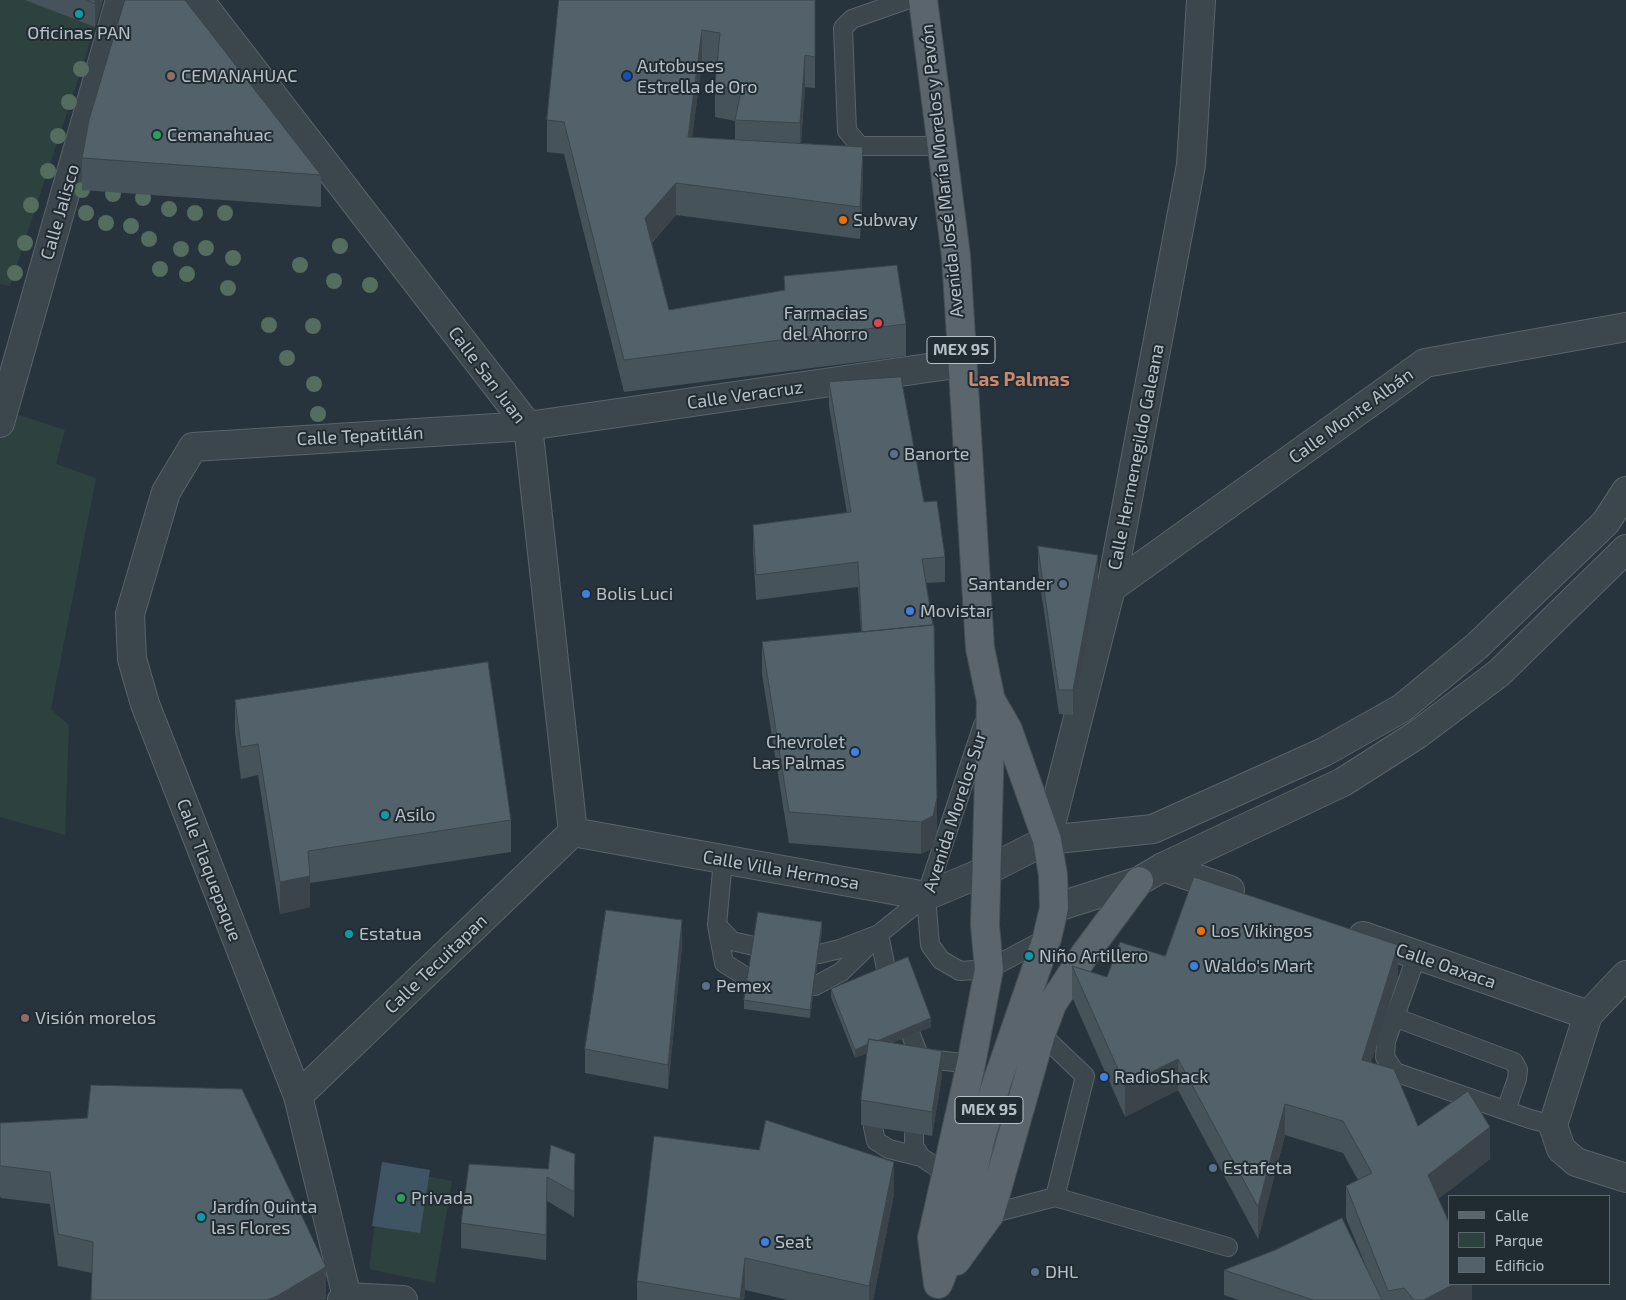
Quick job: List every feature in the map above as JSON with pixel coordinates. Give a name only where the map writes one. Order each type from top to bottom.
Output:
[{"type":"main road","name":"Avenida José María Morelos y Pavón","points":[[922,0],[956,256],[980,648],[991,701]]},
{"type":"main road","name":"Avenida Morelos Sur","points":[[936,1292],[956,1238],[980,1140],[996,1085],[1048,938],[1054,908],[1053,875],[1047,840],[1008,730],[991,701]]},
{"type":"main road","name":"Avenida Morelos Sur","points":[[936,1292],[932,1238],[971,1064],[989,968],[985,925],[990,802],[991,701]]},
{"type":"main road","points":[[936,1292],[990,1214],[1052,1004],[1084,954],[1139,881]]},
{"type":"street","name":"Calle Jalisco","points":[[0,423],[120,0]]},
{"type":"street","name":"Calle San Juan","points":[[199,0],[528,426],[573,832]]},
{"type":"street","name":"Calle Hermenegildo Galeana","points":[[1047,840],[1111,588],[1191,166],[1201,0]]},
{"type":"street","name":"Calle Monte Albán","points":[[1111,588],[1425,363],[1626,327]]},
{"type":"street","name":"Calle Veracruz","points":[[528,426],[962,363]]},
{"type":"street","name":"Calle Tepatitlán","points":[[193,446],[528,426]]},
{"type":"street","name":"Calle Tlaquepaque","points":[[193,446],[166,492],[130,614],[132,660],[145,704],[298,1096],[344,1298]]},
{"type":"street","points":[[926,896],[986,871],[1047,840],[1153,829],[1324,752],[1402,708],[1477,646],[1599,529],[1606,522],[1626,491]]},
{"type":"street","points":[[1054,908],[1139,881],[1163,867],[1343,782],[1418,734],[1499,673],[1625,553],[1599,529]]},
{"type":"street","name":"Calle Villa Hermosa","points":[[573,832],[926,896]]},
{"type":"street","name":"Calle Tecuitapan","points":[[298,1096],[573,832]]},
{"type":"street","points":[[1163,867],[1257,900]]},
{"type":"street","name":"Calle Oaxaca","points":[[1342,929],[1588,1015]]},
{"type":"street","points":[[1626,975],[1588,1015],[1553,1125],[1561,1149],[1576,1162],[1626,1178]]},
{"type":"street","points":[[344,1298],[404,1300]]},
{"type":"lane","points":[[906,0],[852,19],[843,28],[846,131],[860,146],[940,146]]},
{"type":"lane","name":"Avenida Morelos Sur","points":[[991,701],[926,896],[930,945],[941,960],[960,971],[989,968],[1048,938]]},
{"type":"lane","points":[[723,860],[717,925],[724,962],[748,978]]},
{"type":"lane","points":[[814,986],[841,972],[879,934],[926,896]]},
{"type":"lane","points":[[717,925],[732,941],[754,946]]},
{"type":"lane","points":[[819,954],[840,949],[879,934]]},
{"type":"lane","points":[[879,934],[887,974]]},
{"type":"lane","points":[[1417,956],[1386,1041],[1385,1057],[1395,1072],[1553,1125]]},
{"type":"lane","points":[[841,972],[846,991]]},
{"type":"lane","points":[[1394,1017],[1514,1062],[1518,1070],[1517,1079],[1506,1110]]},
{"type":"lane","points":[[1042,1034],[1085,1076],[1055,1197]]},
{"type":"lane","points":[[911,1035],[921,1065]]},
{"type":"lane","points":[[900,1057],[921,1065],[971,1064]]},
{"type":"lane","points":[[873,1127],[876,1141],[890,1149],[922,1157]]},
{"type":"lane","points":[[914,1134],[914,1146],[922,1157],[947,1174]]},
{"type":"lane","points":[[990,1214],[1055,1197],[1228,1247]]},
{"type":"green space","points":[[0,0],[38,0],[95,27],[10,286],[0,284]]},
{"type":"green space","points":[[7,411],[65,430],[56,464],[96,478],[51,709],[69,725],[65,835],[0,817],[0,442]]},
{"type":"green space","points":[[382,1168],[452,1181],[435,1283],[369,1269]]},
{"type":"water","name":"Privada","points":[[382,1162],[430,1170],[420,1233],[372,1226]]},
{"type":"building","name":"Cemanahuac","points":[[125,0],[185,0],[321,175],[82,158],[89,120]]},
{"type":"building","points":[[559,0],[815,0],[815,57],[805,55],[800,123],[735,120],[741,91],[715,85],[720,33],[702,30],[688,137],[863,147],[860,207],[676,183],[645,218],[669,310],[785,290],[784,276],[897,265],[906,324],[624,360],[564,122],[547,120]]},
{"type":"building","points":[[901,377],[924,502],[937,501],[945,557],[922,559],[933,625],[862,632],[858,562],[756,575],[753,525],[851,512],[829,382]]},
{"type":"building","points":[[1038,546],[1098,555],[1073,690],[1059,690]]},
{"type":"building","name":"Chevrolet Las Palmas","points":[[934,625],[937,798],[933,816],[921,822],[789,812],[762,642]]},
{"type":"building","name":"Asilo","points":[[488,662],[511,820],[308,851],[310,876],[280,882],[258,744],[241,747],[235,700]]},
{"type":"building","points":[[1194,877],[1398,945],[1362,1060],[1394,1069],[1418,1126],[1468,1091],[1490,1127],[1428,1175],[1448,1220],[1448,1285],[1452,1285],[1424,1300],[1414,1300],[1404,1288],[1388,1291],[1346,1186],[1372,1173],[1343,1121],[1285,1104],[1258,1207],[1178,1059],[1125,1085],[1072,966],[1107,977],[1120,942],[1165,956]]},
{"type":"building","points":[[606,910],[682,920],[668,1065],[585,1049]]},
{"type":"building","points":[[758,912],[822,922],[810,1010],[744,1000]]},
{"type":"building","points":[[908,957],[931,1018],[877,1041],[869,1039],[868,1044],[855,1050],[831,989]]},
{"type":"building","points":[[869,1039],[942,1051],[932,1112],[861,1100]]},
{"type":"building","points":[[91,1085],[242,1089],[326,1267],[267,1300],[91,1300],[93,1242],[58,1234],[50,1172],[0,1165],[0,1123],[87,1118]]},
{"type":"building","name":"Seat","points":[[766,1120],[894,1162],[869,1286],[745,1258],[740,1299],[637,1281],[654,1136],[759,1150]]},
{"type":"building","points":[[551,1145],[575,1154],[574,1192],[547,1177],[546,1235],[461,1223],[469,1164],[548,1169]]},
{"type":"building","points":[[1342,1218],[1382,1300],[1313,1300],[1224,1270],[1275,1250]]},
{"type":"place","name":"Oficinas PAN","points":[[79,14]]},
{"type":"place","name":"CEMANAHUAC","points":[[171,76]]},
{"type":"place","name":"Autobuses Estrella de Oro","points":[[627,76]]},
{"type":"place","name":"Cemanahuac","points":[[157,135]]},
{"type":"place","name":"Subway","points":[[843,220]]},
{"type":"place","name":"Farmacias del Ahorro","points":[[878,323]]},
{"type":"place","name":"Banorte","points":[[894,454]]},
{"type":"place","name":"Santander","points":[[1063,584]]},
{"type":"place","name":"Bolis Luci","points":[[586,594]]},
{"type":"place","name":"Movistar","points":[[910,611]]},
{"type":"place","name":"Chevrolet Las Palmas","points":[[855,752]]},
{"type":"place","name":"Asilo","points":[[385,815]]},
{"type":"place","name":"Los Vikingos","points":[[1201,931]]},
{"type":"place","name":"Estatua","points":[[349,934]]},
{"type":"place","name":"Niño Artillero","points":[[1029,956]]},
{"type":"place","name":"Waldo's Mart","points":[[1194,966]]},
{"type":"place","name":"Pemex","points":[[706,986]]},
{"type":"place","name":"Visión morelos","points":[[25,1018]]},
{"type":"place","name":"RadioShack","points":[[1104,1077]]},
{"type":"place","name":"Estafeta","points":[[1213,1168]]},
{"type":"place","name":"Privada","points":[[401,1198]]},
{"type":"place","name":"Jardín Quinta las Flores","points":[[201,1217]]},
{"type":"place","name":"Seat","points":[[765,1242]]},
{"type":"place","name":"DHL","points":[[1035,1272]]},
{"type":"district","name":"Las Palmas","points":[[1019,380]]}]
